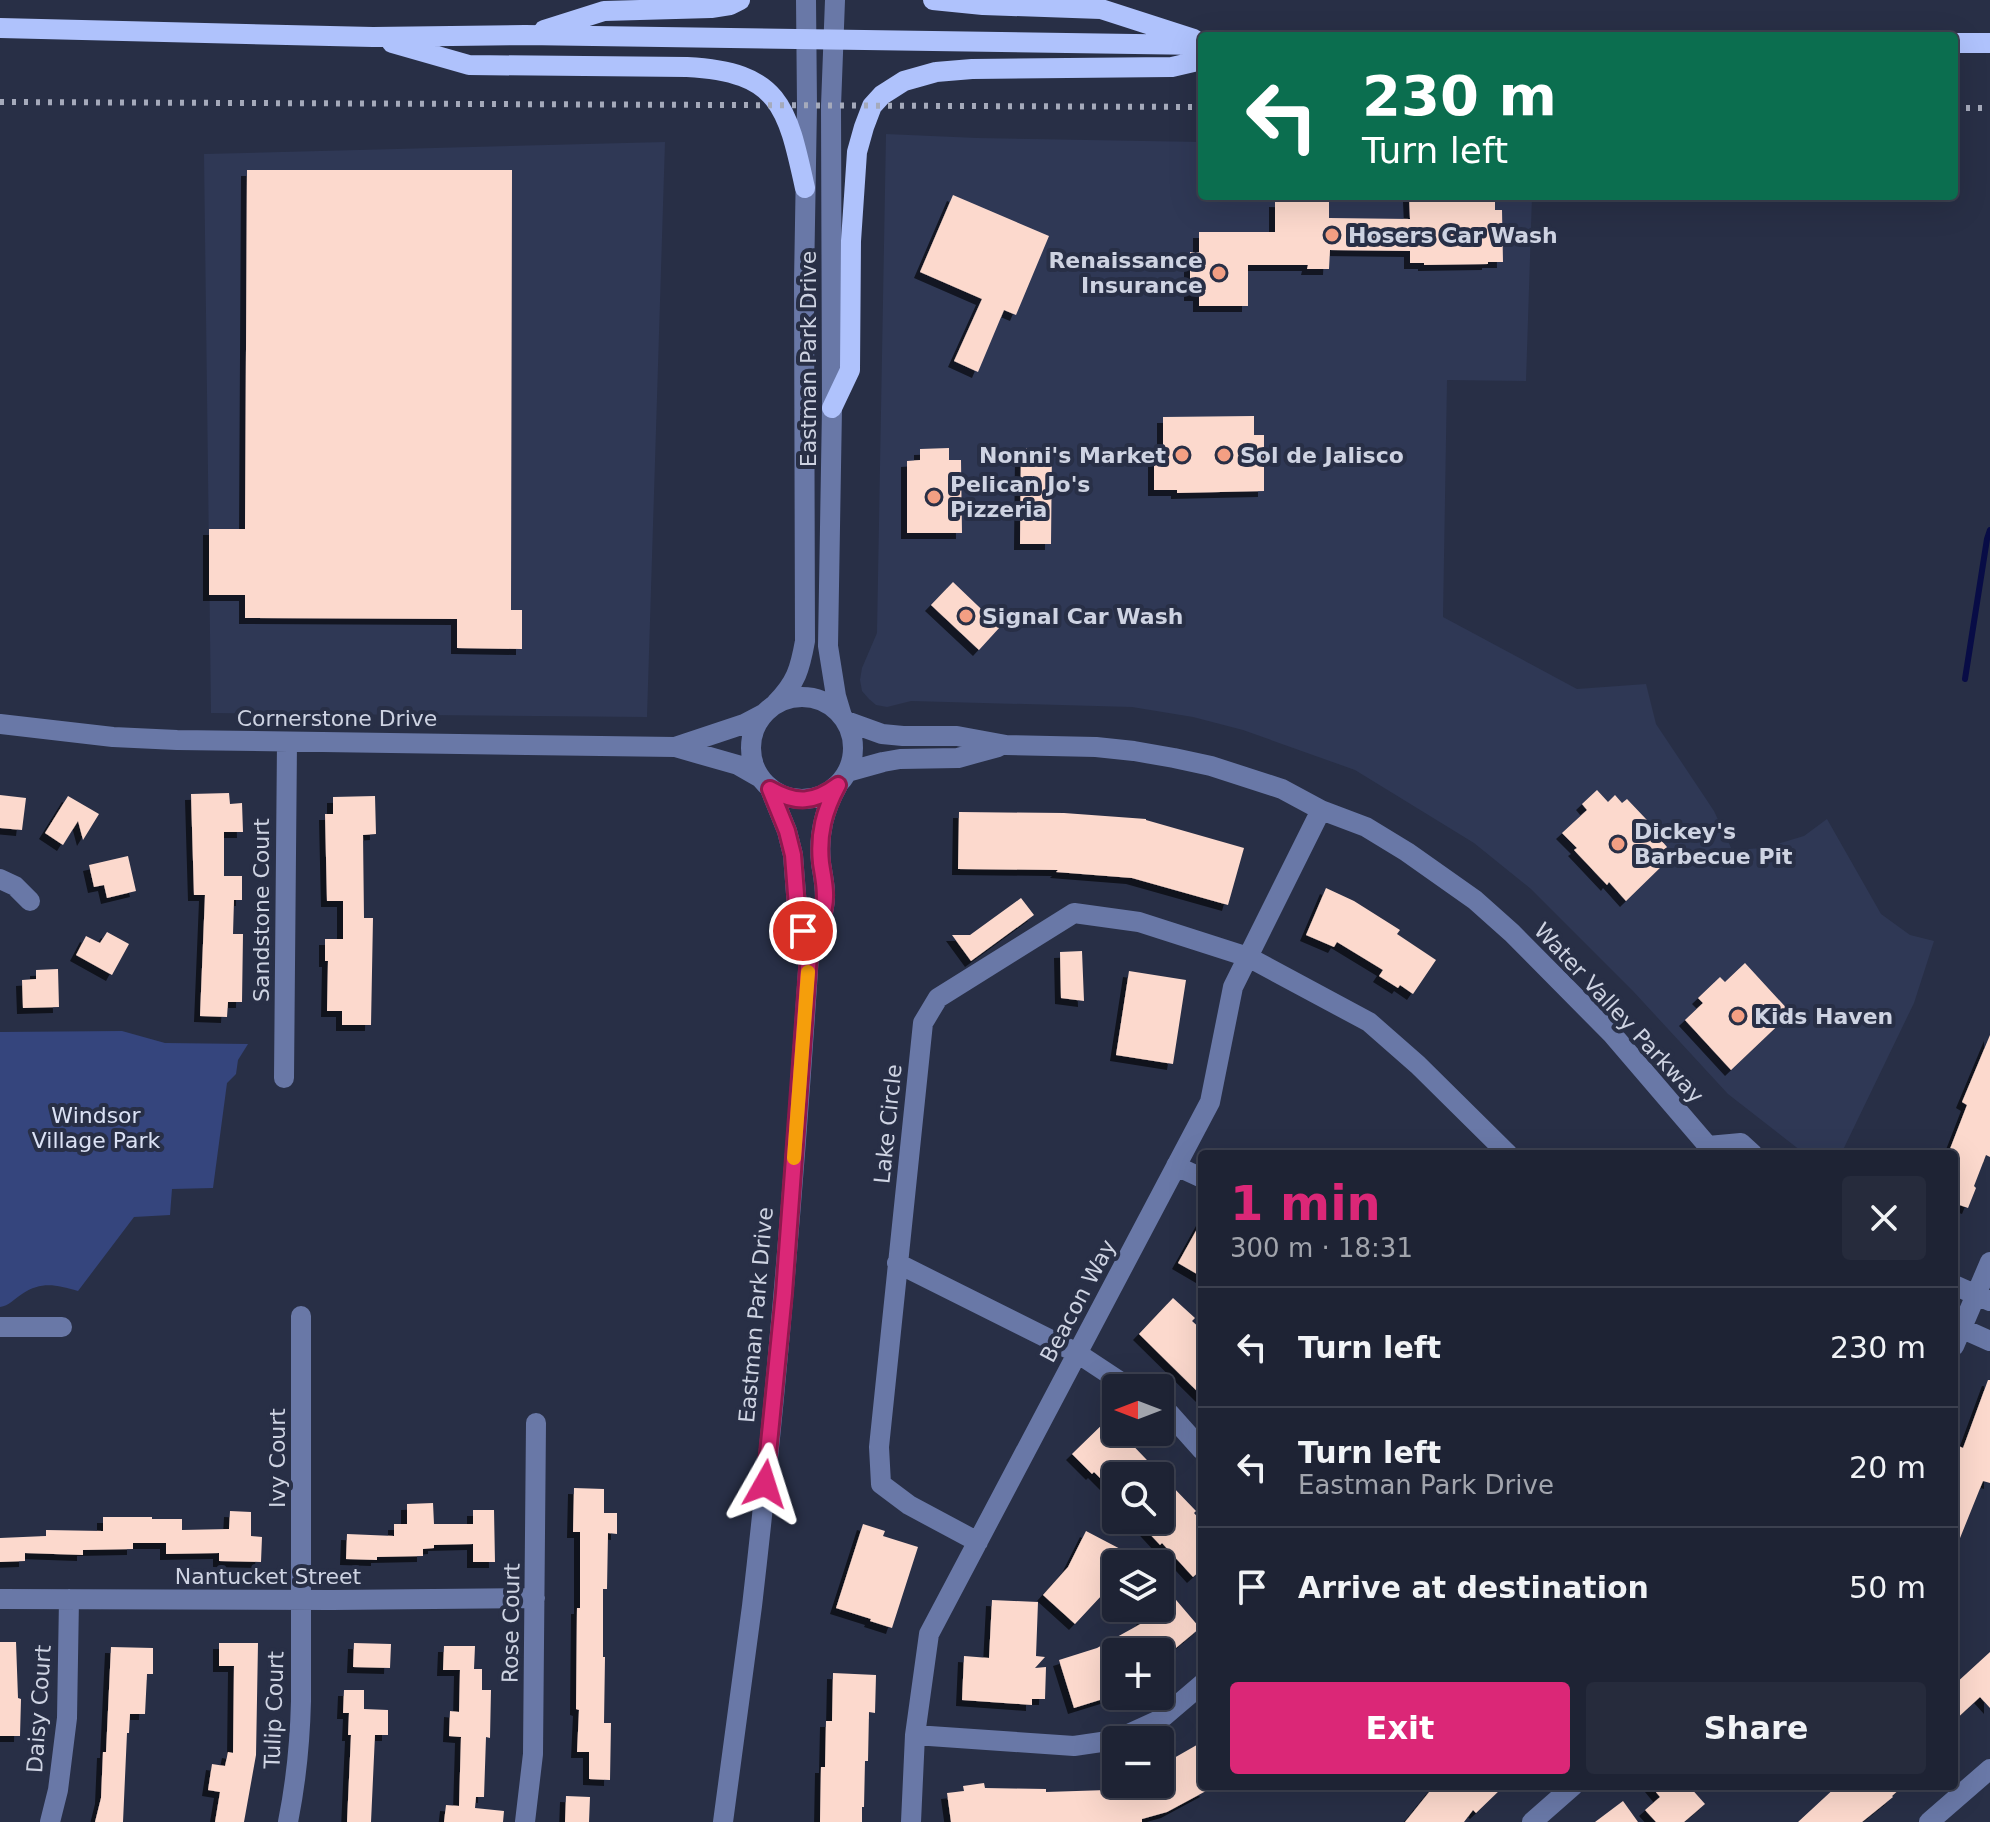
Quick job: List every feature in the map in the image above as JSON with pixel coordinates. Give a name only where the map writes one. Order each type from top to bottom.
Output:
[{"type":"main road","points":[[525,35],[604,11],[711,8],[740,0]]},
{"type":"main road","points":[[933,0],[1101,9],[1198,42]]},
{"type":"main road","points":[[0,28],[373,37],[525,35],[1198,43]]},
{"type":"main road","points":[[373,37],[469,65],[713,68],[748,78],[763,87],[780,104],[795,141],[805,188]]},
{"type":"main road","points":[[1958,43],[1990,43]]},
{"type":"main road","points":[[832,408],[850,370],[851,241],[857,152],[872,106],[882,95],[904,81],[936,72],[1172,67],[1198,61]]},
{"type":"street","name":"Eastman Park Drive","points":[[770,709],[790,689],[801,667],[805,641],[806,0]]},
{"type":"street","name":"Eastman Park Drive","points":[[835,0],[831,106],[832,408],[828,646],[836,696],[844,718]]},
{"type":"street","points":[[804,697],[818,699],[844,718],[852,737],[853,755],[843,779],[826,794],[797,800],[783,796],[765,783],[752,762],[750,745],[754,729],[770,709],[790,698],[804,697]]},
{"type":"street","name":"Cornerstone Drive","points":[[675,747],[744,724],[770,709]]},
{"type":"street","name":"Water Valley Parkway","points":[[844,718],[882,734],[957,736],[1006,745],[1098,748],[1174,758],[1282,789],[1321,810],[1366,827],[1475,900],[1512,933],[1589,1010],[1706,1150]]},
{"type":"street","name":"Cornerstone Drive","points":[[0,724],[113,737],[177,740],[675,747],[738,765],[765,783]]},
{"type":"street","name":"Sandstone Court","points":[[284,1078],[287,742]]},
{"type":"street","name":"Water Valley Parkway","points":[[843,779],[900,759],[958,758],[1006,745]]},
{"type":"street","name":"Eastman Park Drive","points":[[723,1822],[772,1421],[809,955],[824,908],[825,884],[819,843],[828,804],[843,779]]},
{"type":"street","name":"Eastman Park Drive","points":[[765,783],[787,831],[793,855],[797,907],[809,955]]},
{"type":"street","name":"Beacon Way","points":[[911,1822],[915,1735],[929,1634],[1210,1102],[1233,987],[1321,810]]},
{"type":"street","points":[[0,879],[15,886],[30,901]]},
{"type":"street","name":"Lake Circle","points":[[978,1542],[909,1505],[881,1484],[879,1447],[923,1023],[938,998],[1074,913],[1139,922],[1248,957],[1369,1022],[1418,1065],[1504,1150]]},
{"type":"street","name":"Water Valley Parkway","points":[[1711,1150],[1741,1143],[1749,1150]]},
{"type":"street","points":[[1176,1166],[1198,1176]]},
{"type":"street","points":[[1958,1330],[1983,1298],[1990,1262]]},
{"type":"street","points":[[897,1263],[1077,1353],[1109,1374]]},
{"type":"street","points":[[1958,1287],[1983,1298]]},
{"type":"street","name":"Ivy Court","points":[[301,1316],[301,1600]]},
{"type":"street","points":[[0,1327],[62,1327]]},
{"type":"street","points":[[1958,1333],[1990,1341]]},
{"type":"street","points":[[1174,1419],[1198,1446]]},
{"type":"street","name":"Rose Court","points":[[525,1822],[533,1754],[536,1423]]},
{"type":"street","name":"Nantucket Street","points":[[0,1599],[535,1598]]},
{"type":"street","name":"Daisy Court","points":[[50,1822],[58,1790],[67,1718],[69,1599]]},
{"type":"street","name":"Tulip Court","points":[[288,1822],[300,1742],[301,1600]]},
{"type":"street","points":[[915,1735],[1074,1746],[1115,1740],[1161,1719],[1198,1687]]},
{"type":"street","points":[[1929,1822],[1990,1769]]},
{"type":"street","points":[[1532,1822],[1568,1790]]},
{"type":"shaded area","points":[[886,134],[1198,142],[1198,200],[1532,200],[1526,381],[1447,380],[1443,617],[1577,689],[1646,684],[1656,724],[1714,811],[1732,850],[1764,848],[1804,836],[1827,819],[1881,914],[1910,935],[1934,941],[1914,1003],[1843,1150],[1800,1150],[1728,1094],[1633,991],[1531,889],[1474,843],[1355,770],[1243,730],[1193,717],[1132,707],[911,701],[887,707],[876,705],[862,691],[860,680],[877,633]]},
{"type":"shaded area","points":[[665,142],[647,717],[211,713],[204,154]]},
{"type":"green space","name":"Windsor Village Park","points":[[122,1031],[165,1043],[248,1044],[238,1060],[236,1074],[227,1083],[213,1188],[172,1189],[170,1215],[134,1217],[78,1291],[43,1286],[29,1290],[0,1307],[0,1032]]},
{"type":"building","points":[[247,170],[512,170],[511,610],[522,610],[522,649],[457,648],[457,619],[245,618],[245,595],[209,595],[209,529],[245,529]]},
{"type":"building","points":[[953,195],[1049,236],[1016,315],[1004,310],[978,372],[954,361],[982,299],[920,272]]},
{"type":"building","points":[[1329,200],[1329,218],[1410,219],[1409,200],[1495,200],[1495,210],[1502,210],[1503,262],[1424,265],[1410,263],[1410,251],[1330,250],[1329,269],[1307,269],[1308,265],[1248,265],[1248,306],[1199,306],[1199,295],[1190,295],[1190,252],[1199,252],[1199,232],[1275,232],[1275,201]]},
{"type":"building","points":[[1254,416],[1254,435],[1264,435],[1264,491],[1177,493],[1177,490],[1154,490],[1154,452],[1163,452],[1163,417]]},
{"type":"building","name":"Pelican Jo's Pizzeria","points":[[949,448],[949,460],[961,460],[962,533],[907,533],[907,461],[920,460],[920,449]]},
{"type":"building","points":[[1021,448],[1052,448],[1051,544],[1020,544]]},
{"type":"building","name":"Signal Car Wash","points":[[953,582],[1000,627],[979,650],[931,605]]},
{"type":"building","name":"Dickey's Barbecue Pit","points":[[1597,790],[1608,802],[1615,795],[1622,803],[1627,799],[1664,838],[1661,840],[1667,847],[1661,853],[1668,860],[1626,901],[1574,850],[1577,848],[1562,833],[1587,810],[1582,804]]},
{"type":"building","points":[[229,793],[230,804],[242,803],[243,832],[224,832],[224,876],[242,876],[242,900],[234,900],[233,934],[243,934],[242,1002],[228,1002],[227,1017],[200,1016],[205,895],[194,895],[191,794]]},
{"type":"building","points":[[0,795],[26,798],[22,830],[0,828]]},
{"type":"building","points":[[68,796],[99,814],[83,840],[78,821],[63,845],[45,833]]},
{"type":"building","points":[[375,796],[376,834],[363,835],[364,918],[373,918],[371,1025],[342,1025],[342,1011],[327,1011],[325,939],[343,939],[343,901],[327,901],[325,814],[333,814],[333,797]]},
{"type":"building","points":[[959,812],[1064,813],[1146,819],[1244,848],[1228,905],[1132,878],[1056,872],[1058,870],[958,869]]},
{"type":"building","points":[[128,856],[136,891],[107,898],[104,885],[94,887],[89,865]]},
{"type":"building","points":[[1326,888],[1354,901],[1400,930],[1397,934],[1436,960],[1413,994],[1379,976],[1383,970],[1337,942],[1334,947],[1306,935]]},
{"type":"building","points":[[1021,898],[1034,915],[971,961],[952,935],[970,935]]},
{"type":"building","points":[[107,932],[129,944],[112,975],[76,955],[86,936],[100,943]]},
{"type":"building","points":[[1082,951],[1084,1001],[1061,998],[1060,952]]},
{"type":"building","name":"Kids Haven","points":[[1745,963],[1791,1013],[1731,1070],[1685,1020],[1703,1003],[1698,998],[1720,977],[1725,982]]},
{"type":"building","points":[[58,969],[59,1007],[23,1008],[22,980],[36,979],[36,970]]},
{"type":"building","points":[[1129,971],[1186,980],[1173,1064],[1116,1055]]},
{"type":"building","points":[[1990,1035],[1990,1157],[1986,1155],[1968,1208],[1958,1204],[1958,1150],[1950,1150],[1967,1105],[1962,1102]]},
{"type":"building","points":[[1198,1227],[1198,1275],[1178,1263]]},
{"type":"building","points":[[1173,1298],[1195,1318],[1192,1321],[1198,1326],[1198,1392],[1139,1334]]},
{"type":"building","points":[[1990,1380],[1990,1483],[1983,1481],[1958,1543],[1958,1446],[1963,1448]]},
{"type":"building","points":[[1102,1425],[1102,1446],[1133,1446],[1149,1462],[1102,1462],[1102,1480],[1094,1472],[1092,1474],[1072,1454]]},
{"type":"building","points":[[574,1488],[604,1489],[604,1513],[617,1513],[617,1534],[608,1533],[607,1589],[603,1589],[604,1723],[611,1723],[610,1780],[589,1779],[589,1752],[577,1752],[580,1532],[573,1532]]},
{"type":"building","points":[[1174,1488],[1196,1511],[1194,1513],[1198,1518],[1198,1573],[1193,1577],[1174,1556],[1174,1550],[1168,1550],[1162,1543],[1160,1545],[1150,1534],[1174,1534]]},
{"type":"building","points":[[433,1503],[434,1524],[473,1524],[473,1510],[494,1510],[495,1562],[473,1562],[473,1544],[434,1545],[434,1548],[423,1549],[423,1556],[346,1559],[347,1534],[394,1536],[394,1524],[407,1524],[407,1504]]},
{"type":"building","points":[[230,1511],[251,1512],[251,1536],[262,1537],[261,1562],[219,1561],[219,1553],[166,1554],[166,1543],[133,1543],[133,1549],[83,1550],[83,1555],[25,1553],[25,1561],[0,1562],[0,1538],[46,1536],[46,1530],[103,1531],[103,1517],[182,1519],[182,1530],[229,1529]]},
{"type":"building","points":[[863,1524],[885,1531],[883,1536],[918,1547],[892,1628],[836,1608]]},
{"type":"building","points":[[1086,1531],[1122,1550],[1102,1550],[1102,1595],[1075,1624],[1043,1595],[1068,1567]]},
{"type":"building","points":[[1174,1598],[1198,1626],[1198,1630],[1174,1650],[1174,1638],[1115,1638],[1144,1622],[1174,1622]]},
{"type":"building","points":[[992,1600],[1038,1602],[1036,1656],[1045,1657],[1035,1668],[1046,1667],[1045,1699],[1032,1699],[1032,1705],[962,1700],[964,1656],[989,1658]]},
{"type":"building","points":[[0,1642],[16,1642],[18,1698],[21,1699],[20,1736],[0,1736]]},
{"type":"building","points":[[219,1643],[258,1643],[256,1755],[244,1822],[215,1822],[220,1792],[208,1790],[212,1764],[225,1766],[228,1752],[233,1753],[234,1666],[219,1666]]},
{"type":"building","points":[[354,1643],[391,1644],[390,1668],[353,1667]]},
{"type":"building","points":[[1102,1645],[1102,1699],[1074,1708],[1059,1660]]},
{"type":"building","points":[[444,1646],[475,1646],[474,1669],[482,1669],[482,1690],[491,1690],[484,1797],[476,1797],[475,1808],[504,1811],[503,1822],[444,1822],[446,1805],[459,1806],[461,1737],[449,1736],[450,1711],[459,1712],[460,1670],[443,1670]]},
{"type":"building","points":[[111,1647],[153,1648],[153,1674],[147,1674],[145,1714],[130,1714],[123,1822],[95,1822],[101,1798],[103,1752],[106,1752]]},
{"type":"building","points":[[1990,1652],[1990,1708],[1980,1697],[1958,1717],[1958,1681]]},
{"type":"building","points":[[833,1673],[876,1675],[875,1713],[869,1712],[862,1822],[820,1822],[821,1767],[825,1767],[826,1721],[832,1721]]},
{"type":"building","points":[[344,1690],[364,1690],[364,1709],[388,1710],[388,1735],[375,1735],[371,1822],[347,1822],[351,1735],[348,1735],[349,1713],[343,1713]]},
{"type":"building","points":[[1198,1744],[1198,1790],[1206,1791],[1167,1812],[1142,1819],[1142,1822],[951,1822],[947,1793],[964,1791],[963,1786],[984,1783],[985,1788],[1046,1789],[1046,1792],[1102,1790],[1102,1798],[1174,1798],[1174,1758]]},
{"type":"building","points":[[1431,1790],[1500,1790],[1476,1813],[1473,1810],[1464,1822],[1405,1822]]},
{"type":"building","points":[[1654,1790],[1693,1790],[1705,1804],[1684,1822],[1656,1822],[1645,1810],[1660,1797]]},
{"type":"building","points":[[1833,1790],[1899,1790],[1862,1822],[1798,1822]]},
{"type":"building","points":[[566,1796],[590,1797],[589,1822],[565,1822]]},
{"type":"building","points":[[1623,1801],[1638,1822],[1595,1822]]},
{"type":"waterway","points":[[1965,679],[1990,530]]},
{"type":"railway","points":[[0,102],[1198,107]]},
{"type":"railway","points":[[1958,108],[1990,108]]},
{"type":"slow traffic","points":[[794,1158],[808,972]]},
{"type":"place","name":"Hosers Car Wash","points":[[1332,235]]},
{"type":"place","name":"Renaissance Insurance","points":[[1219,273]]},
{"type":"place","name":"Nonni's Market","points":[[1182,455]]},
{"type":"place","name":"Sol de Jalisco","points":[[1224,455]]},
{"type":"place","name":"Pelican Jo's Pizzeria","points":[[934,497]]},
{"type":"place","name":"Signal Car Wash","points":[[966,616]]},
{"type":"place","name":"Dickey's Barbecue Pit","points":[[1618,844]]},
{"type":"place","name":"Kids Haven","points":[[1738,1016]]},
{"type":"route","points":[[765,1484],[784,1293],[809,955],[824,908],[825,884],[819,843],[828,804],[838,785],[826,794],[797,800],[770,789],[793,855],[797,907],[803,931]]}]
